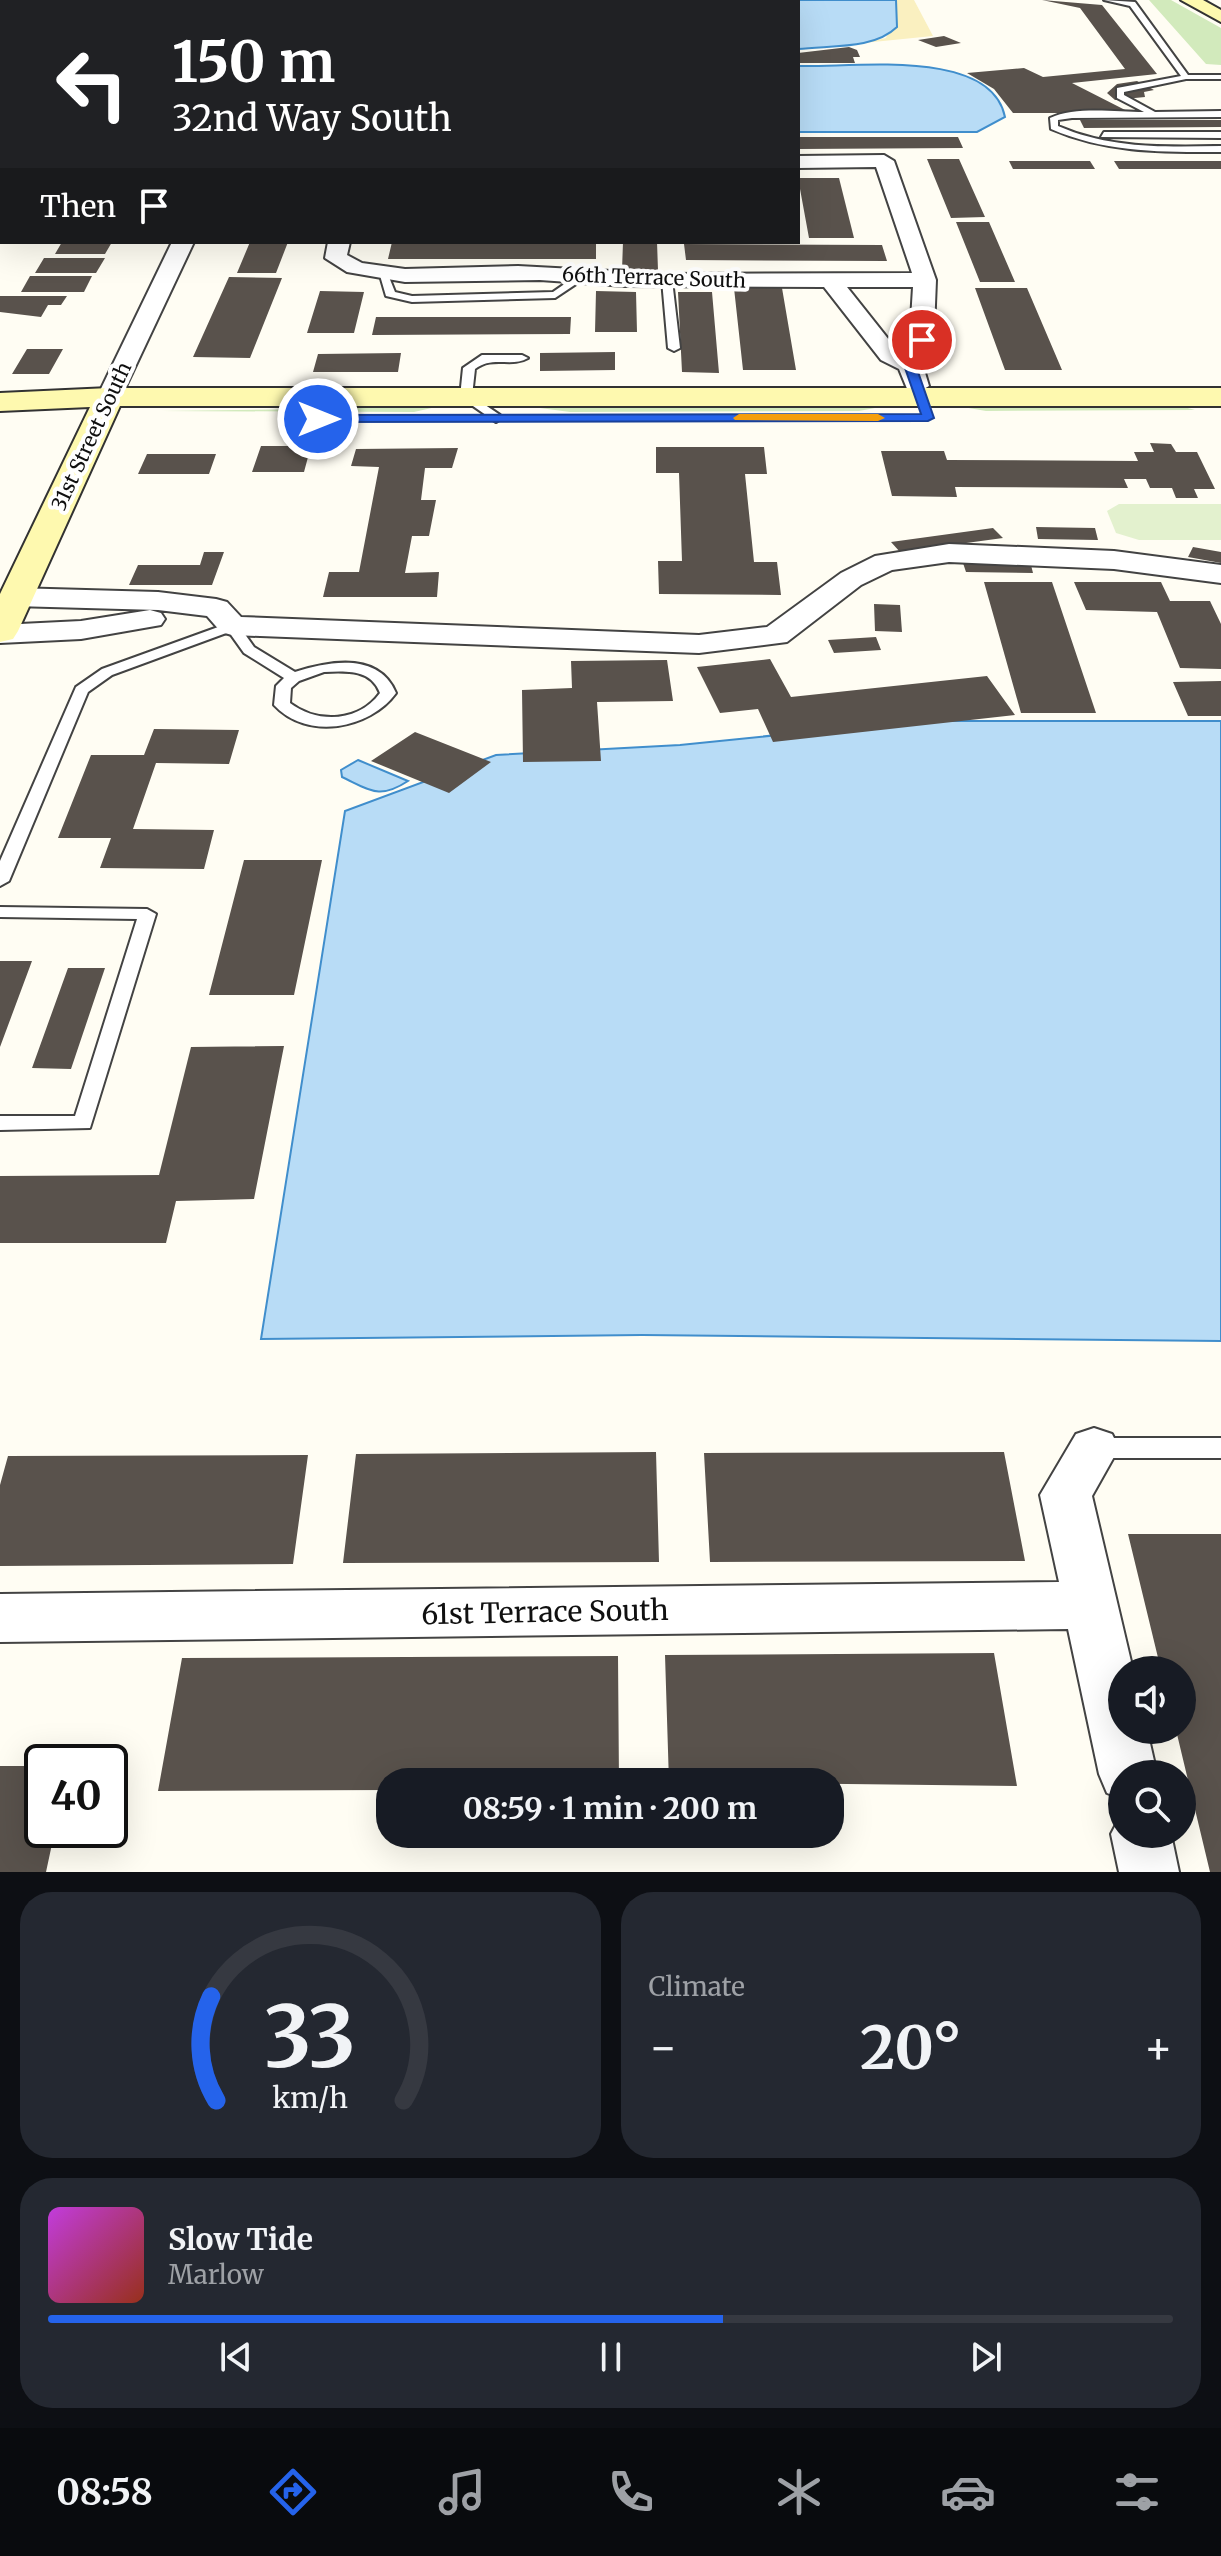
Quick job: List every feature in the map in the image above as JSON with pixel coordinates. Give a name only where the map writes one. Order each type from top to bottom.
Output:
[{"type":"street","points":[[1190,0],[1221,17]]},
{"type":"street","points":[[800,162],[884,161],[925,280],[921,355],[910,365]]},
{"type":"street","name":"31st Street South","points":[[0,632],[182,244]]},
{"type":"street","name":"66th Terrace South","points":[[339,244],[336,258],[348,267],[383,274],[541,273],[580,278],[667,280],[925,280]]},
{"type":"street","points":[[830,280],[889,355],[910,365],[925,407]]},
{"type":"street","points":[[877,341],[922,340]]},
{"type":"street","points":[[0,414],[466,397],[1221,416]]},
{"type":"street","points":[[1175,397],[1221,416]]},
{"type":"street","points":[[0,402],[104,408],[496,418],[1221,397]]},
{"type":"street","points":[[0,632],[81,630],[224,617],[699,644],[776,635],[851,579],[885,562],[949,553],[1114,560],[1221,574]]},
{"type":"street","points":[[14,597],[158,601],[224,617]]},
{"type":"street","points":[[1094,1448],[1066,1495],[1125,1760]]},
{"type":"street","name":"61st Terrace South","points":[[0,1618],[1090,1605]]},
{"type":"street","points":[[1144,1848],[1149,1872]]},
{"type":"lane","points":[[1108,0],[1134,2],[1186,77]]},
{"type":"lane","points":[[1154,114],[1120,96],[1120,90],[1186,77],[1221,77]]},
{"type":"lane","points":[[1150,83],[1162,89],[1192,89]]},
{"type":"lane","points":[[1136,105],[1221,105]]},
{"type":"lane","points":[[1221,114],[1054,118],[1054,127],[1069,135],[1111,146],[1221,149]]},
{"type":"lane","points":[[1069,135],[1221,135]]},
{"type":"lane","points":[[667,280],[674,348]]},
{"type":"lane","points":[[496,418],[466,397],[472,362],[482,358],[522,358]]},
{"type":"lane","points":[[0,881],[81,690],[107,672],[224,617],[249,650],[294,678]]},
{"type":"lane","points":[[322,668],[355,668],[380,678],[388,693],[383,703],[366,714],[321,721],[290,713],[282,705],[284,686],[294,678],[322,668]]},
{"type":"lane","points":[[0,912],[147,914],[83,1123],[0,1123]]},
{"type":"lane","points":[[1094,1448],[1221,1448]]},
{"type":"green space","points":[[1149,0],[1171,0],[1221,28],[1221,65],[1206,64]]},
{"type":"green space","points":[[406,403],[436,407],[414,412],[161,411],[318,409]]},
{"type":"green space","points":[[556,404],[880,407],[859,411],[570,412],[540,408]]},
{"type":"green space","points":[[1173,404],[1195,410],[986,411],[957,406]]},
{"type":"green space","points":[[1119,504],[1221,504],[1221,540],[1139,540],[1116,533],[1107,511]]},
{"type":"sand","points":[[896,0],[914,0],[933,36],[863,43],[886,38],[897,7]]},
{"type":"water","points":[[800,0],[896,0],[897,27],[876,40],[800,49]]},
{"type":"water","points":[[800,66],[916,66],[948,71],[974,80],[994,95],[1005,117],[977,132],[800,132]]},
{"type":"water","points":[[915,721],[1221,721],[1221,1341],[642,1335],[261,1339],[345,811],[496,755],[680,745]]},
{"type":"water","points":[[358,760],[408,781],[382,792],[342,777],[341,770]]},
{"type":"building","points":[[1042,0],[1102,5],[1157,74],[1072,83],[1131,113],[1013,113],[994,89],[967,73],[1024,68],[1043,77],[1125,69],[1080,8]]},
{"type":"building","points":[[944,36],[961,43],[936,47],[918,40]]},
{"type":"building","points":[[849,47],[857,50],[860,57],[853,57],[855,63],[800,63],[800,53]]},
{"type":"building","points":[[1137,81],[1154,90],[1144,92],[1145,97],[1115,100],[1107,93],[1117,84]]},
{"type":"building","points":[[1080,120],[1221,120],[1221,127],[1084,128]]},
{"type":"building","points":[[800,137],[958,137],[963,148],[800,149]]},
{"type":"building","points":[[927,159],[959,159],[985,217],[951,218]]},
{"type":"building","points":[[1009,161],[1090,161],[1095,169],[1013,169]]},
{"type":"building","points":[[1114,161],[1221,161],[1221,169],[1119,169]]},
{"type":"building","points":[[800,178],[839,178],[854,238],[809,238]]},
{"type":"building","points":[[956,222],[989,222],[1015,282],[980,282]]},
{"type":"building","points":[[61,244],[111,244],[105,254],[55,254]]},
{"type":"building","points":[[249,244],[287,244],[276,273],[237,273]]},
{"type":"building","points":[[392,244],[596,244],[596,259],[388,259]]},
{"type":"building","points":[[623,244],[657,244],[658,270],[622,270]]},
{"type":"building","points":[[684,244],[882,245],[887,261],[686,260]]},
{"type":"building","points":[[44,258],[105,258],[96,273],[35,273]]},
{"type":"building","points":[[30,276],[92,276],[84,292],[21,292]]},
{"type":"building","points":[[229,277],[282,278],[250,358],[193,357]]},
{"type":"building","points":[[734,288],[782,288],[796,370],[743,370]]},
{"type":"building","points":[[975,288],[1027,288],[1062,370],[1005,370]]},
{"type":"building","points":[[320,291],[364,292],[354,333],[307,333]]},
{"type":"building","points":[[596,291],[636,292],[637,332],[595,332]]},
{"type":"building","points":[[678,292],[712,292],[719,373],[682,372]]},
{"type":"building","points":[[0,296],[67,296],[61,305],[48,305],[41,317],[0,312]]},
{"type":"building","points":[[376,317],[571,317],[570,334],[372,335]]},
{"type":"building","points":[[27,349],[63,349],[49,374],[12,374]]},
{"type":"building","points":[[615,352],[615,370],[540,371],[540,353]]},
{"type":"building","points":[[401,353],[398,372],[313,372],[318,354]]},
{"type":"building","points":[[1150,443],[1171,444],[1176,452],[1197,452],[1215,489],[1194,489],[1198,498],[1176,498],[1172,488],[1150,488],[1146,479],[1124,479],[1128,488],[955,487],[957,497],[892,496],[881,451],[944,451],[947,460],[1138,461],[1134,452],[1154,452]]},
{"type":"building","points":[[261,446],[311,446],[304,472],[252,472]]},
{"type":"building","points":[[656,447],[764,447],[767,474],[745,474],[754,562],[777,562],[781,595],[659,594],[658,561],[682,561],[679,473],[656,473]]},
{"type":"building","points":[[458,448],[452,468],[425,468],[421,500],[436,500],[429,536],[412,536],[405,573],[439,572],[437,597],[323,597],[329,572],[359,572],[379,467],[351,466],[356,449]]},
{"type":"building","points":[[147,454],[216,454],[209,474],[138,474]]},
{"type":"building","points":[[1036,527],[1095,528],[1098,540],[1038,539]]},
{"type":"building","points":[[993,528],[1003,538],[900,552],[891,542]]},
{"type":"building","points":[[1193,547],[1221,552],[1221,563],[1188,557]]},
{"type":"building","points":[[204,552],[224,552],[212,585],[129,585],[138,565],[200,565]]},
{"type":"building","points":[[962,560],[1030,561],[1033,573],[966,572]]},
{"type":"building","points":[[984,582],[1052,582],[1096,713],[1021,713]]},
{"type":"building","points":[[1074,582],[1161,582],[1170,601],[1210,601],[1221,624],[1221,669],[1180,668],[1157,612],[1086,610]]},
{"type":"building","points":[[874,604],[900,605],[902,632],[875,631]]},
{"type":"building","points":[[876,637],[881,650],[834,653],[828,640]]},
{"type":"building","points":[[770,659],[791,697],[987,676],[1015,715],[773,742],[758,709],[720,713],[697,667]]},
{"type":"building","points":[[667,660],[673,701],[597,702],[601,761],[523,762],[522,690],[572,688],[571,661]]},
{"type":"building","points":[[1221,681],[1221,716],[1188,716],[1173,682]]},
{"type":"building","points":[[154,729],[239,730],[229,764],[156,763],[133,829],[214,830],[204,869],[100,868],[111,838],[58,838],[91,755],[144,755]]},
{"type":"building","points":[[415,732],[491,762],[449,793],[371,761]]},
{"type":"building","points":[[244,860],[322,860],[294,995],[209,995]]},
{"type":"building","points":[[0,961],[32,961],[0,1047]]},
{"type":"building","points":[[68,968],[105,968],[71,1069],[32,1068]]},
{"type":"building","points":[[284,1046],[254,1199],[176,1201],[166,1243],[0,1243],[0,1176],[159,1175],[191,1047]]},
{"type":"building","points":[[656,1452],[659,1562],[343,1563],[356,1454]]},
{"type":"building","points":[[1004,1452],[1025,1561],[710,1562],[704,1453]]},
{"type":"building","points":[[308,1455],[293,1564],[0,1566],[0,1485],[8,1456]]},
{"type":"building","points":[[1128,1534],[1221,1534],[1221,1872],[1210,1872],[1196,1814],[1196,1760],[1183,1760],[1179,1744],[1196,1744],[1196,1656],[1158,1656]]},
{"type":"building","points":[[994,1653],[1017,1786],[844,1784],[844,1768],[669,1768],[665,1655]]},
{"type":"building","points":[[618,1656],[619,1768],[376,1768],[376,1790],[158,1791],[182,1658]]},
{"type":"building","points":[[0,1766],[24,1766],[24,1848],[51,1848],[46,1872],[0,1872]]},
{"type":"slow traffic","points":[[739,418],[878,418]]},
{"type":"route","points":[[318,419],[928,418],[910,365],[921,355],[922,340]]}]
